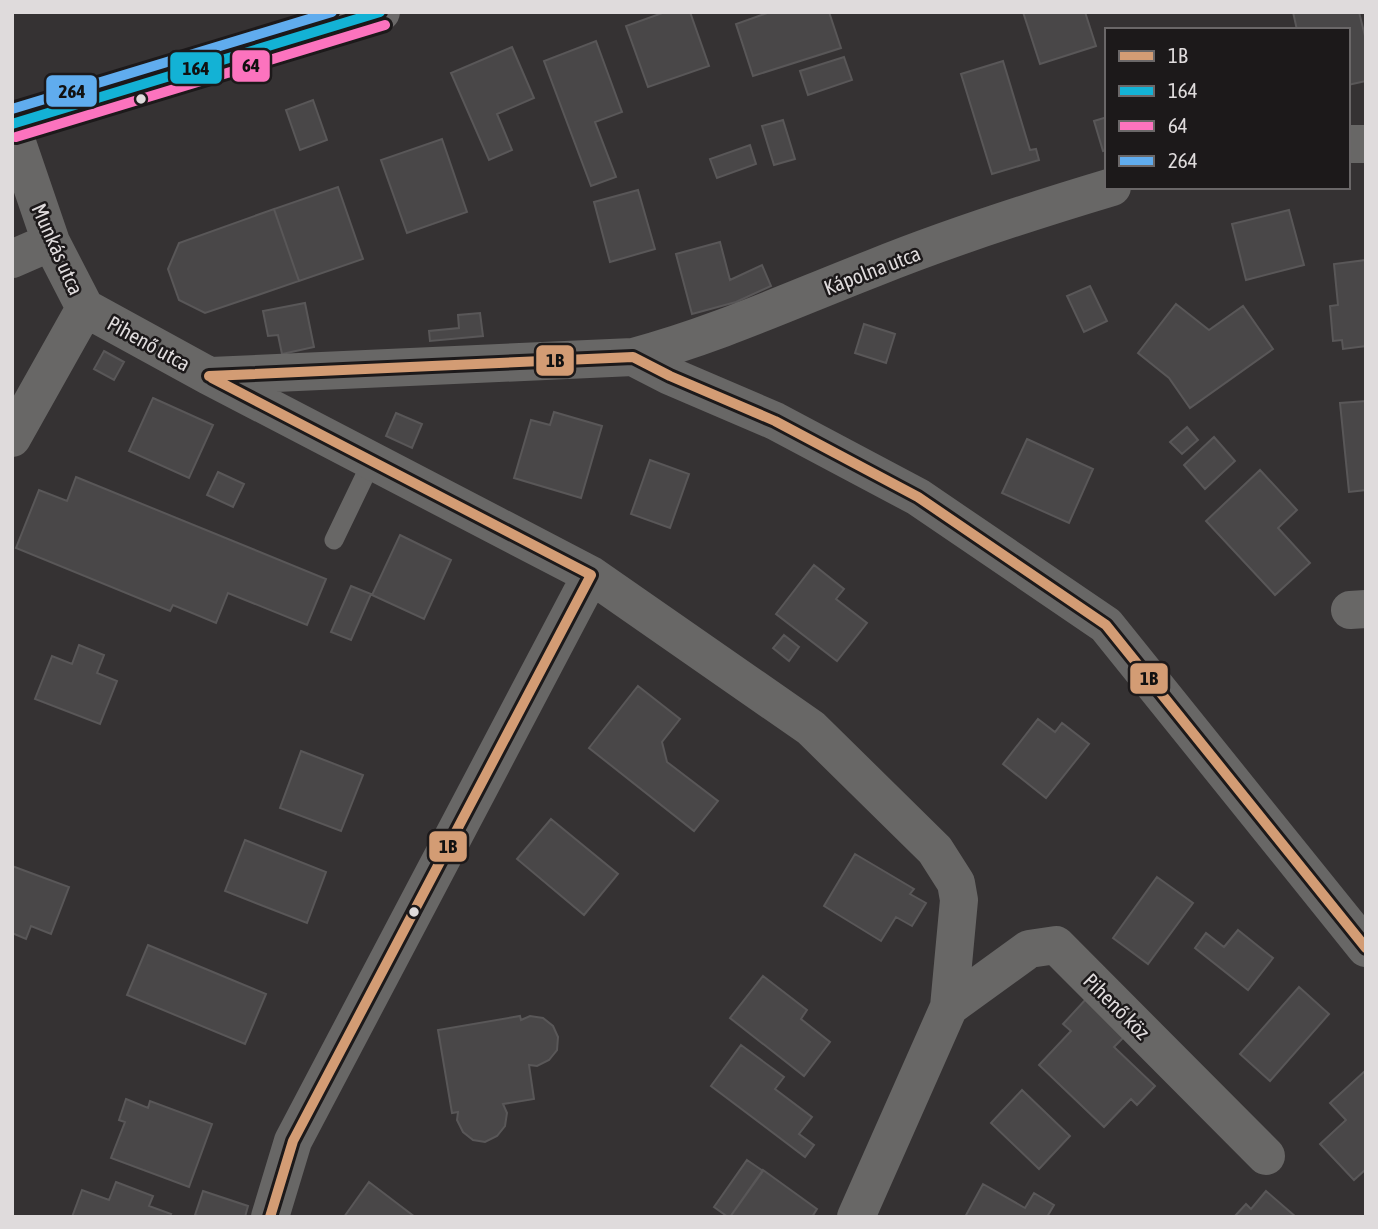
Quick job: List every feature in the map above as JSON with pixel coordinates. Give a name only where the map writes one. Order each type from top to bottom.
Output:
[{"type":"main road","points":[[12,126],[381,12]]},
{"type":"street","name":"Munkás utca","points":[[12,126],[51,242],[85,308],[12,438]]},
{"type":"street","name":"Kápolna utca","points":[[209,376],[634,357],[669,348],[915,253],[1105,189]]},
{"type":"street","points":[[12,259],[51,242]]},
{"type":"street","name":"Pihenő utca","points":[[85,308],[209,376],[591,575],[811,728],[935,849],[956,883],[959,900],[948,1007],[856,1217]]},
{"type":"street","points":[[634,357],[670,376],[775,421],[918,497],[1106,625],[1366,948]]},
{"type":"street","points":[[270,1217],[293,1141],[591,575]]},
{"type":"street","name":"Pihenő köz","points":[[948,1007],[1029,949],[1056,946],[1266,1156]]},
{"type":"lane","points":[[334,540],[372,461]]},
{"type":"building","points":[[665,12],[690,12],[709,66],[648,87],[626,26]]},
{"type":"building","points":[[770,12],[829,12],[841,48],[753,76],[736,24]]},
{"type":"building","points":[[1023,12],[1085,12],[1096,46],[1040,64]]},
{"type":"building","points":[[1293,12],[1359,12],[1366,40],[1366,81],[1350,85],[1350,28],[1297,28]]},
{"type":"building","points":[[596,41],[622,112],[595,122],[616,177],[591,186],[544,61]]},
{"type":"building","points":[[512,47],[534,98],[497,114],[512,150],[489,160],[451,73]]},
{"type":"building","points":[[844,57],[852,80],[808,95],[800,71]]},
{"type":"building","points":[[1003,61],[1030,150],[1036,149],[1039,160],[992,174],[961,74]]},
{"type":"building","points":[[313,100],[327,140],[300,150],[286,110]]},
{"type":"building","points":[[1105,118],[1105,150],[1103,151],[1094,121]]},
{"type":"building","points":[[783,120],[795,159],[774,165],[762,126]]},
{"type":"building","points":[[442,139],[467,212],[407,233],[381,160]]},
{"type":"building","points":[[750,145],[756,164],[717,178],[710,159]]},
{"type":"building","points":[[338,187],[363,259],[299,281],[274,209]]},
{"type":"building","points":[[638,190],[655,249],[610,262],[594,202]]},
{"type":"building","points":[[274,209],[299,281],[205,313],[179,300],[168,269],[179,243]]},
{"type":"building","points":[[1289,210],[1304,265],[1246,280],[1232,224]]},
{"type":"building","points":[[720,242],[730,280],[762,265],[771,286],[736,302],[692,314],[676,254]]},
{"type":"building","points":[[1366,260],[1366,346],[1343,349],[1342,340],[1333,341],[1330,306],[1338,305],[1334,264]]},
{"type":"building","points":[[1090,286],[1107,321],[1084,332],[1067,296]]},
{"type":"building","points":[[305,303],[314,347],[282,354],[278,335],[268,336],[263,311]]},
{"type":"building","points":[[1176,304],[1209,330],[1243,306],[1273,349],[1190,408],[1169,378],[1138,353]]},
{"type":"building","points":[[480,313],[483,336],[430,341],[429,331],[459,328],[458,315]]},
{"type":"building","points":[[864,324],[895,334],[886,363],[855,353]]},
{"type":"building","points":[[104,351],[124,362],[114,380],[94,369]]},
{"type":"building","points":[[153,398],[213,425],[189,478],[129,451]]},
{"type":"building","points":[[1366,401],[1366,490],[1349,492],[1340,403]]},
{"type":"building","points":[[554,412],[602,426],[581,498],[514,478],[531,420],[550,425]]},
{"type":"building","points":[[396,413],[422,424],[412,448],[386,436]]},
{"type":"building","points":[[1187,427],[1198,440],[1182,454],[1170,442]]},
{"type":"building","points":[[1214,437],[1235,461],[1205,489],[1184,465]]},
{"type":"building","points":[[1027,439],[1093,469],[1069,523],[1002,493]]},
{"type":"building","points":[[650,460],[689,474],[670,528],[631,514]]},
{"type":"building","points":[[1260,470],[1297,510],[1278,528],[1310,563],[1275,595],[1206,521]]},
{"type":"building","points":[[218,472],[244,484],[233,507],[207,495]]},
{"type":"building","points":[[76,477],[326,579],[307,625],[228,593],[216,623],[173,605],[170,611],[16,548],[39,490],[67,501]]},
{"type":"building","points":[[400,535],[451,560],[424,619],[372,595]]},
{"type":"building","points":[[814,565],[844,589],[836,599],[867,623],[837,661],[776,614]]},
{"type":"building","points":[[351,586],[371,594],[351,640],[331,632]]},
{"type":"building","points":[[784,635],[799,647],[789,661],[773,648]]},
{"type":"building","points":[[79,645],[104,655],[97,673],[117,681],[100,724],[35,699],[52,656],[72,664]]},
{"type":"building","points":[[638,686],[680,719],[662,742],[667,762],[718,801],[694,831],[589,748]]},
{"type":"building","points":[[1038,719],[1055,732],[1062,723],[1089,744],[1046,798],[1003,764]]},
{"type":"building","points":[[301,751],[363,775],[341,831],[280,808]]},
{"type":"building","points":[[551,819],[618,874],[584,915],[517,859]]},
{"type":"building","points":[[245,840],[326,872],[307,923],[225,891]]},
{"type":"building","points":[[855,854],[914,889],[910,894],[926,903],[912,926],[896,917],[881,941],[824,906]]},
{"type":"building","points":[[12,866],[69,887],[51,934],[31,926],[26,939],[12,933]]},
{"type":"building","points":[[1157,877],[1193,903],[1148,964],[1113,938]]},
{"type":"building","points":[[1238,930],[1273,958],[1248,990],[1195,948],[1206,933],[1224,947]]},
{"type":"building","points":[[148,945],[266,994],[245,1044],[127,995]]},
{"type":"building","points":[[763,976],[807,1010],[801,1019],[830,1042],[804,1076],[730,1018]]},
{"type":"building","points":[[1299,987],[1329,1014],[1270,1081],[1240,1054]]},
{"type":"building","points":[[1087,998],[1126,1035],[1114,1047],[1155,1086],[1137,1105],[1131,1099],[1104,1127],[1039,1065],[1071,1031],[1063,1024]]},
{"type":"building","points":[[520,1016],[521,1020],[530,1016],[543,1018],[553,1026],[558,1037],[557,1050],[549,1060],[537,1066],[529,1065],[534,1099],[503,1104],[507,1113],[505,1126],[497,1136],[485,1142],[473,1140],[463,1132],[457,1120],[458,1112],[452,1113],[438,1030]]},
{"type":"building","points":[[741,1045],[784,1077],[775,1089],[812,1117],[799,1134],[814,1145],[805,1157],[711,1086]]},
{"type":"building","points":[[1366,1070],[1366,1169],[1354,1180],[1320,1144],[1346,1120],[1330,1103]]},
{"type":"building","points":[[1022,1090],[1070,1136],[1039,1169],[991,1123]]},
{"type":"building","points":[[126,1099],[148,1108],[150,1101],[212,1124],[189,1187],[111,1158],[125,1122],[119,1120]]},
{"type":"building","points":[[747,1160],[763,1171],[728,1217],[714,1207]]},
{"type":"building","points":[[763,1170],[817,1209],[812,1217],[730,1217]]},
{"type":"building","points":[[116,1182],[153,1196],[149,1206],[171,1214],[169,1217],[72,1217],[82,1190],[109,1200]]},
{"type":"building","points":[[369,1182],[415,1217],[344,1217]]},
{"type":"building","points":[[983,1184],[1025,1208],[1034,1193],[1054,1205],[1047,1217],[965,1217]]},
{"type":"building","points":[[203,1191],[248,1206],[245,1217],[195,1215]]},
{"type":"building","points":[[1266,1191],[1296,1217],[1234,1217],[1246,1204],[1251,1209]]},
{"type":"transit line","name":"264","points":[[12,109],[332,12]]},
{"type":"transit line","name":"164","points":[[12,124],[380,12]]},
{"type":"transit line","name":"64","points":[[16,137],[385,25]]},
{"type":"transit line","name":"1B","points":[[209,376],[633,357],[670,376],[775,421],[918,497],[1106,625],[1366,948]]},
{"type":"transit line","name":"1B","points":[[212,378],[591,575]]},
{"type":"transit line","name":"1B","points":[[270,1217],[293,1141],[591,575]]}]
